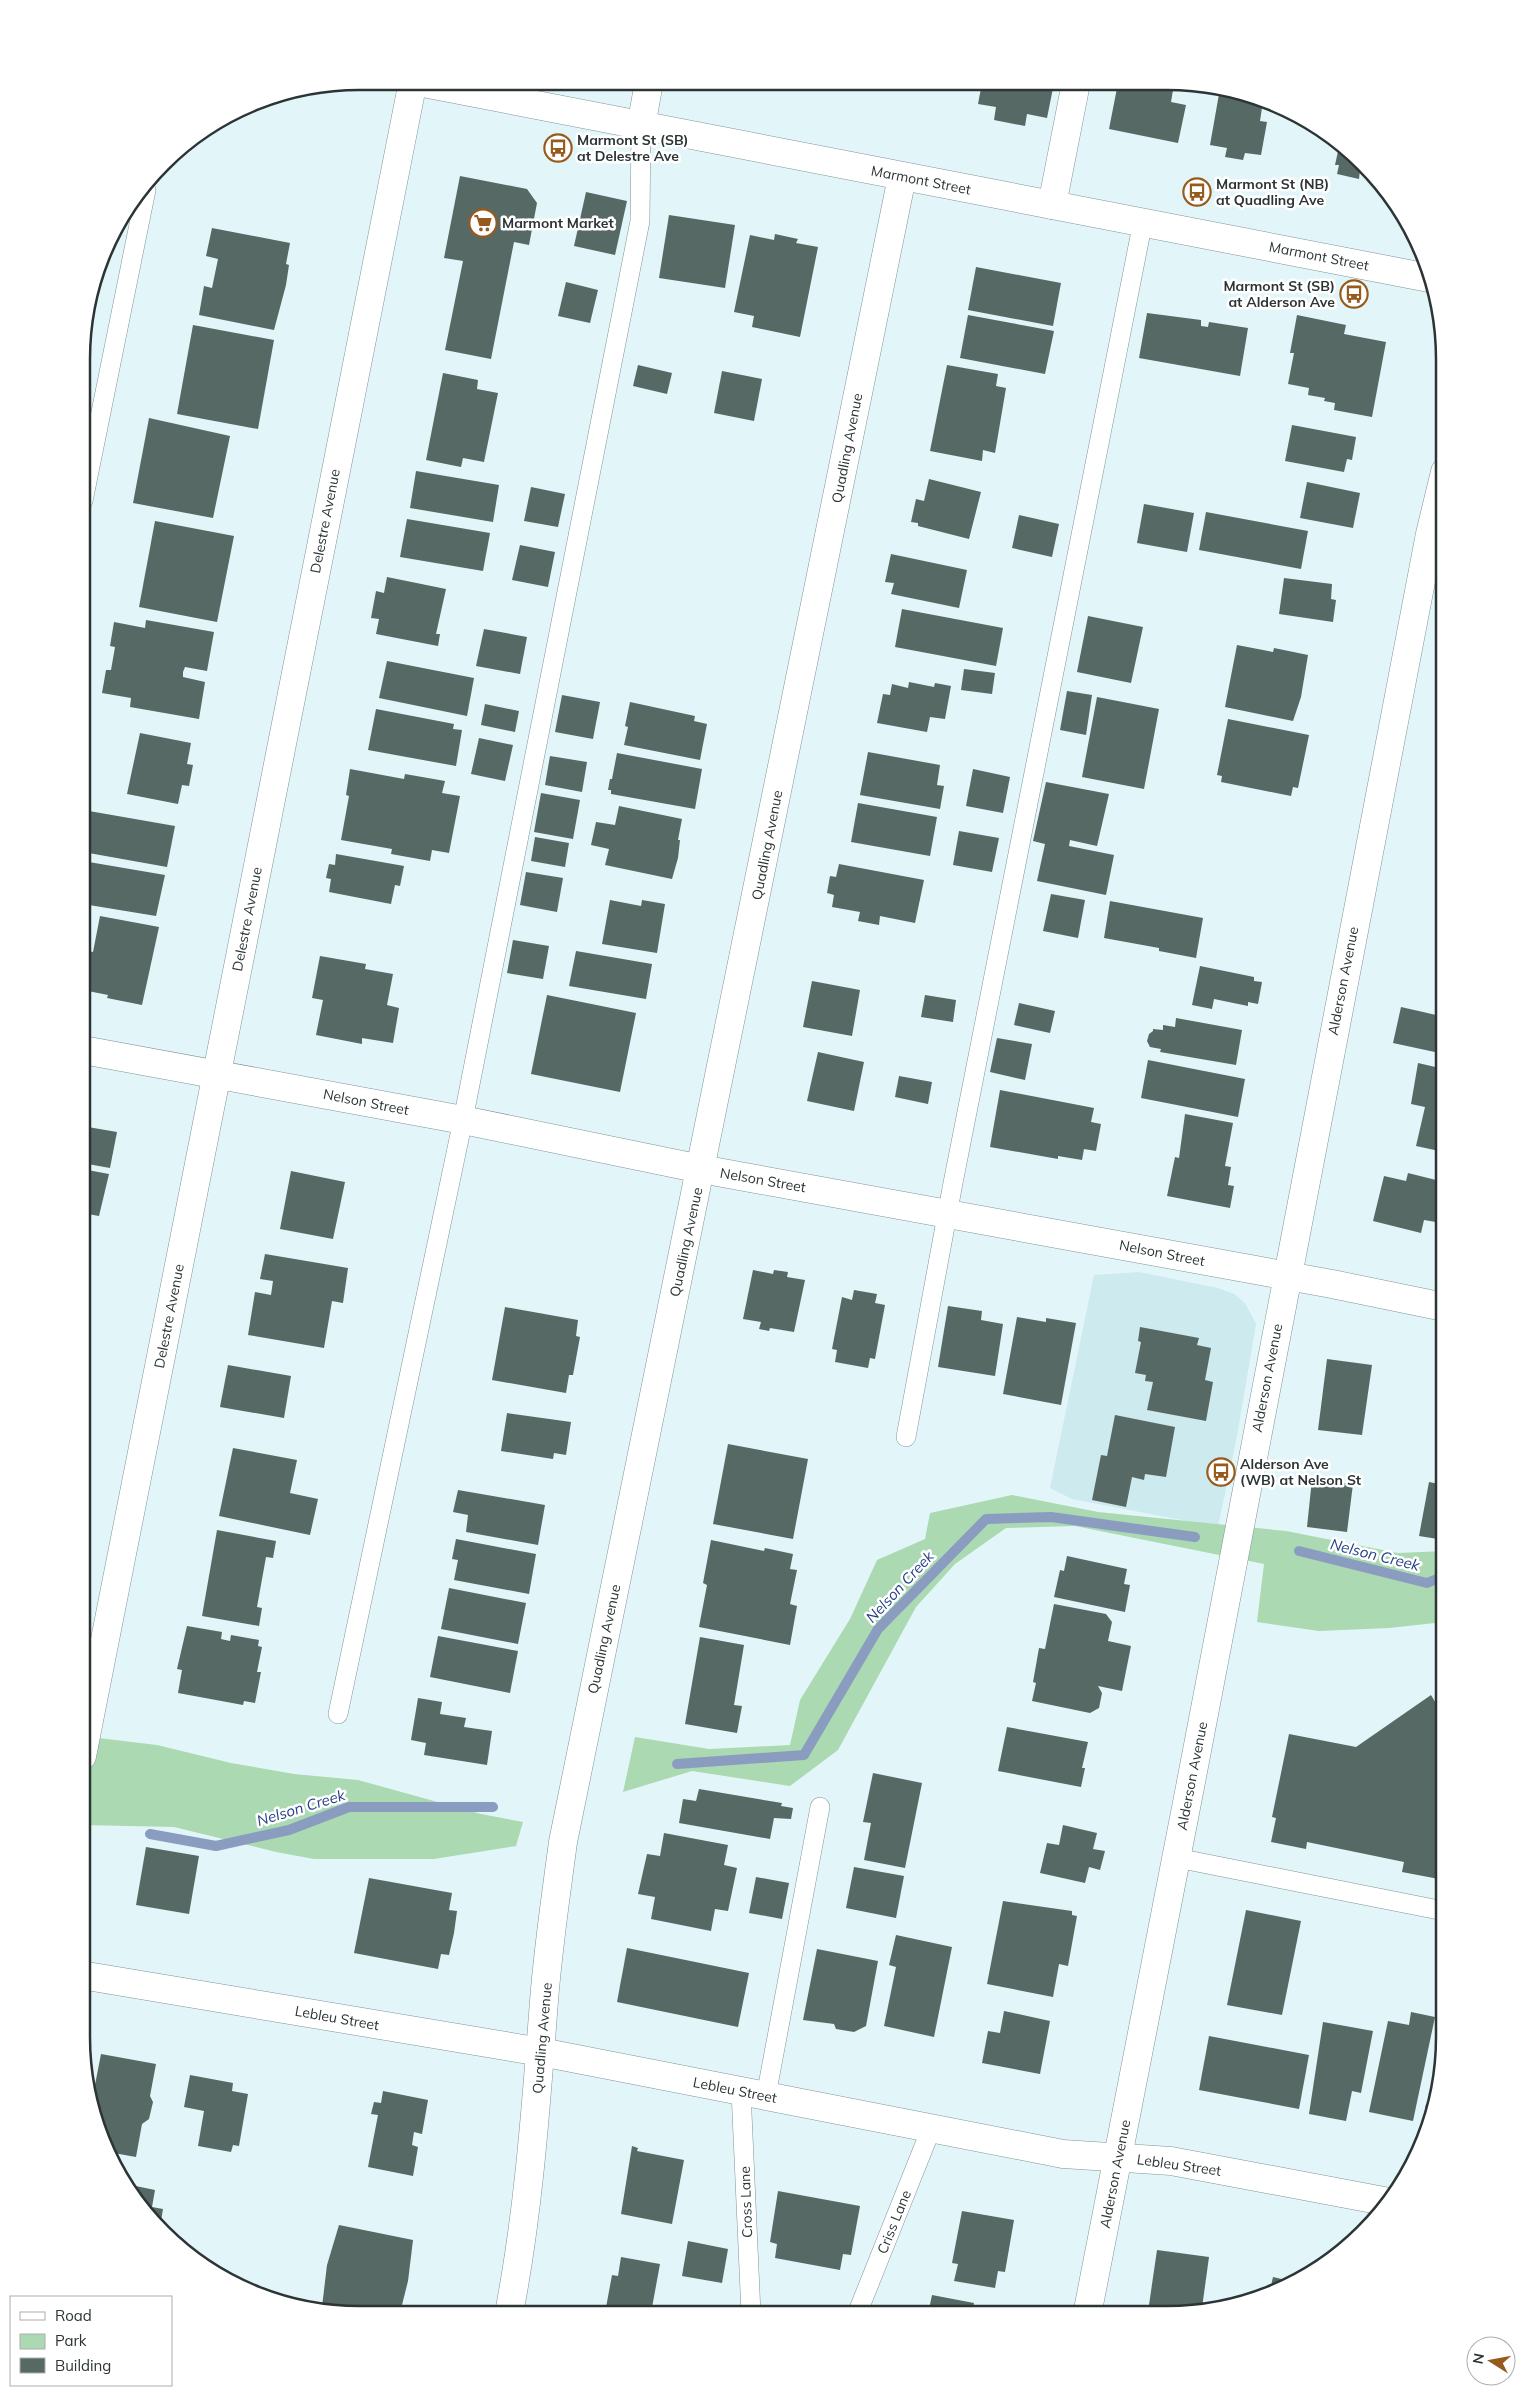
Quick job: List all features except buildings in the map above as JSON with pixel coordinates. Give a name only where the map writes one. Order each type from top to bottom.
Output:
[{"type":"street","name":"Delestre Avenue","points":[[90,1715],[411,90]]},
{"type":"street","name":"Marmont Street","points":[[458,90],[1423,277]]},
{"type":"street","points":[[641,127],[648,90]]},
{"type":"street","points":[[1052,205],[1075,90]]},
{"type":"street","name":"Quadling Avenue","points":[[511,2306],[522,2247],[541,2052],[544,2000],[562,1842],[701,1169],[902,177]]},
{"type":"street","name":"Alderson Avenue","points":[[1089,2306],[1416,603],[1436,513]]},
{"type":"street","name":"Nelson Street","points":[[90,1051],[463,1120],[701,1169],[947,1213],[1436,1305]]},
{"type":"street","name":"Lebleu Street","points":[[90,1977],[541,2052],[1063,2154],[1171,2161],[1381,2200]]},
{"type":"lane","points":[[338,1714],[463,1120],[640,221],[641,127]]},
{"type":"lane","points":[[90,467],[145,197]]},
{"type":"lane","points":[[906,1437],[947,1213],[1142,221]]},
{"type":"lane","name":"Cross Lane","points":[[751,2306],[754,2093],[820,1807]]},
{"type":"lane","points":[[1176,1858],[1436,1909]]},
{"type":"lane","name":"Criss Lane","points":[[860,2306],[931,2129]]},
{"type":"shaded area","points":[[1139,1272],[1218,1288],[1234,1294],[1245,1303],[1256,1324],[1237,1436],[1218,1527],[1072,1499],[1050,1488],[1094,1275]]},
{"type":"green space","points":[[1012,1495],[1098,1512],[1286,1531],[1398,1553],[1436,1551],[1436,1623],[1389,1628],[1319,1631],[1257,1622],[1264,1564],[1075,1526],[1006,1528],[955,1564],[916,1607],[838,1750],[790,1786],[692,1771],[623,1792],[635,1737],[709,1749],[790,1745],[800,1700],[850,1619],[877,1560],[925,1539],[930,1513]]},
{"type":"green space","points":[[90,1737],[157,1745],[231,1763],[294,1774],[358,1780],[481,1814],[523,1822],[516,1846],[434,1859],[314,1859],[276,1852],[174,1827],[90,1825]]},
{"type":"waterway","name":"Nelson Creek","points":[[677,1764],[804,1755],[878,1629],[986,1519],[1051,1517],[1195,1537]]},
{"type":"waterway","name":"Nelson Creek","points":[[1299,1551],[1427,1583],[1436,1579]]},
{"type":"waterway","name":"Nelson Creek","points":[[150,1834],[216,1846],[289,1830],[349,1807],[493,1807]]},
{"type":"place","name":"Marmont St (SB) at Delestre Ave","points":[[558,148]]},
{"type":"place","name":"Marmont St (NB) at Quadling Ave","points":[[1197,192]]},
{"type":"place","name":"Marmont Market","points":[[483,223]]},
{"type":"place","name":"Marmont St (SB) at Alderson Ave","points":[[1354,294]]},
{"type":"place","name":"Alderson Ave (WB) at Nelson St","points":[[1221,1472]]}]
